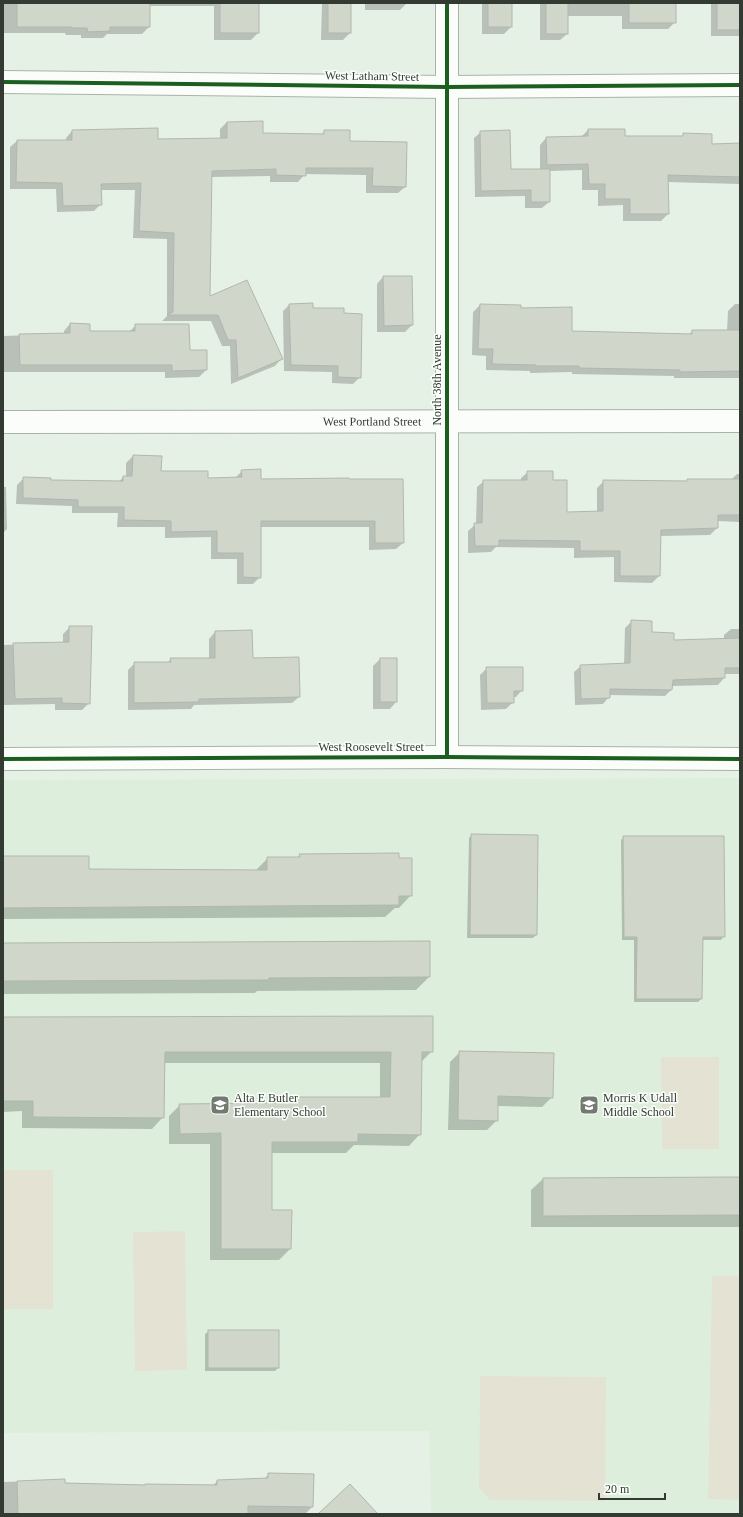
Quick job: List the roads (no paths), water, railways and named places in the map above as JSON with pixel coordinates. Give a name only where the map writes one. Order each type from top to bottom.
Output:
[{"type":"street","name":"North 38th Avenue","points":[[447,3],[447,757]]},
{"type":"street","name":"West Latham Street","points":[[3,82],[447,87],[740,85]]},
{"type":"street","name":"West Portland Street","points":[[3,422],[740,421]]},
{"type":"street","name":"West Roosevelt Street","points":[[3,759],[447,757],[740,759]]},
{"type":"place","name":"Alta E Butler Elementary School","points":[[220,1105]]},
{"type":"place","name":"Morris K Udall Middle School","points":[[589,1105]]}]
